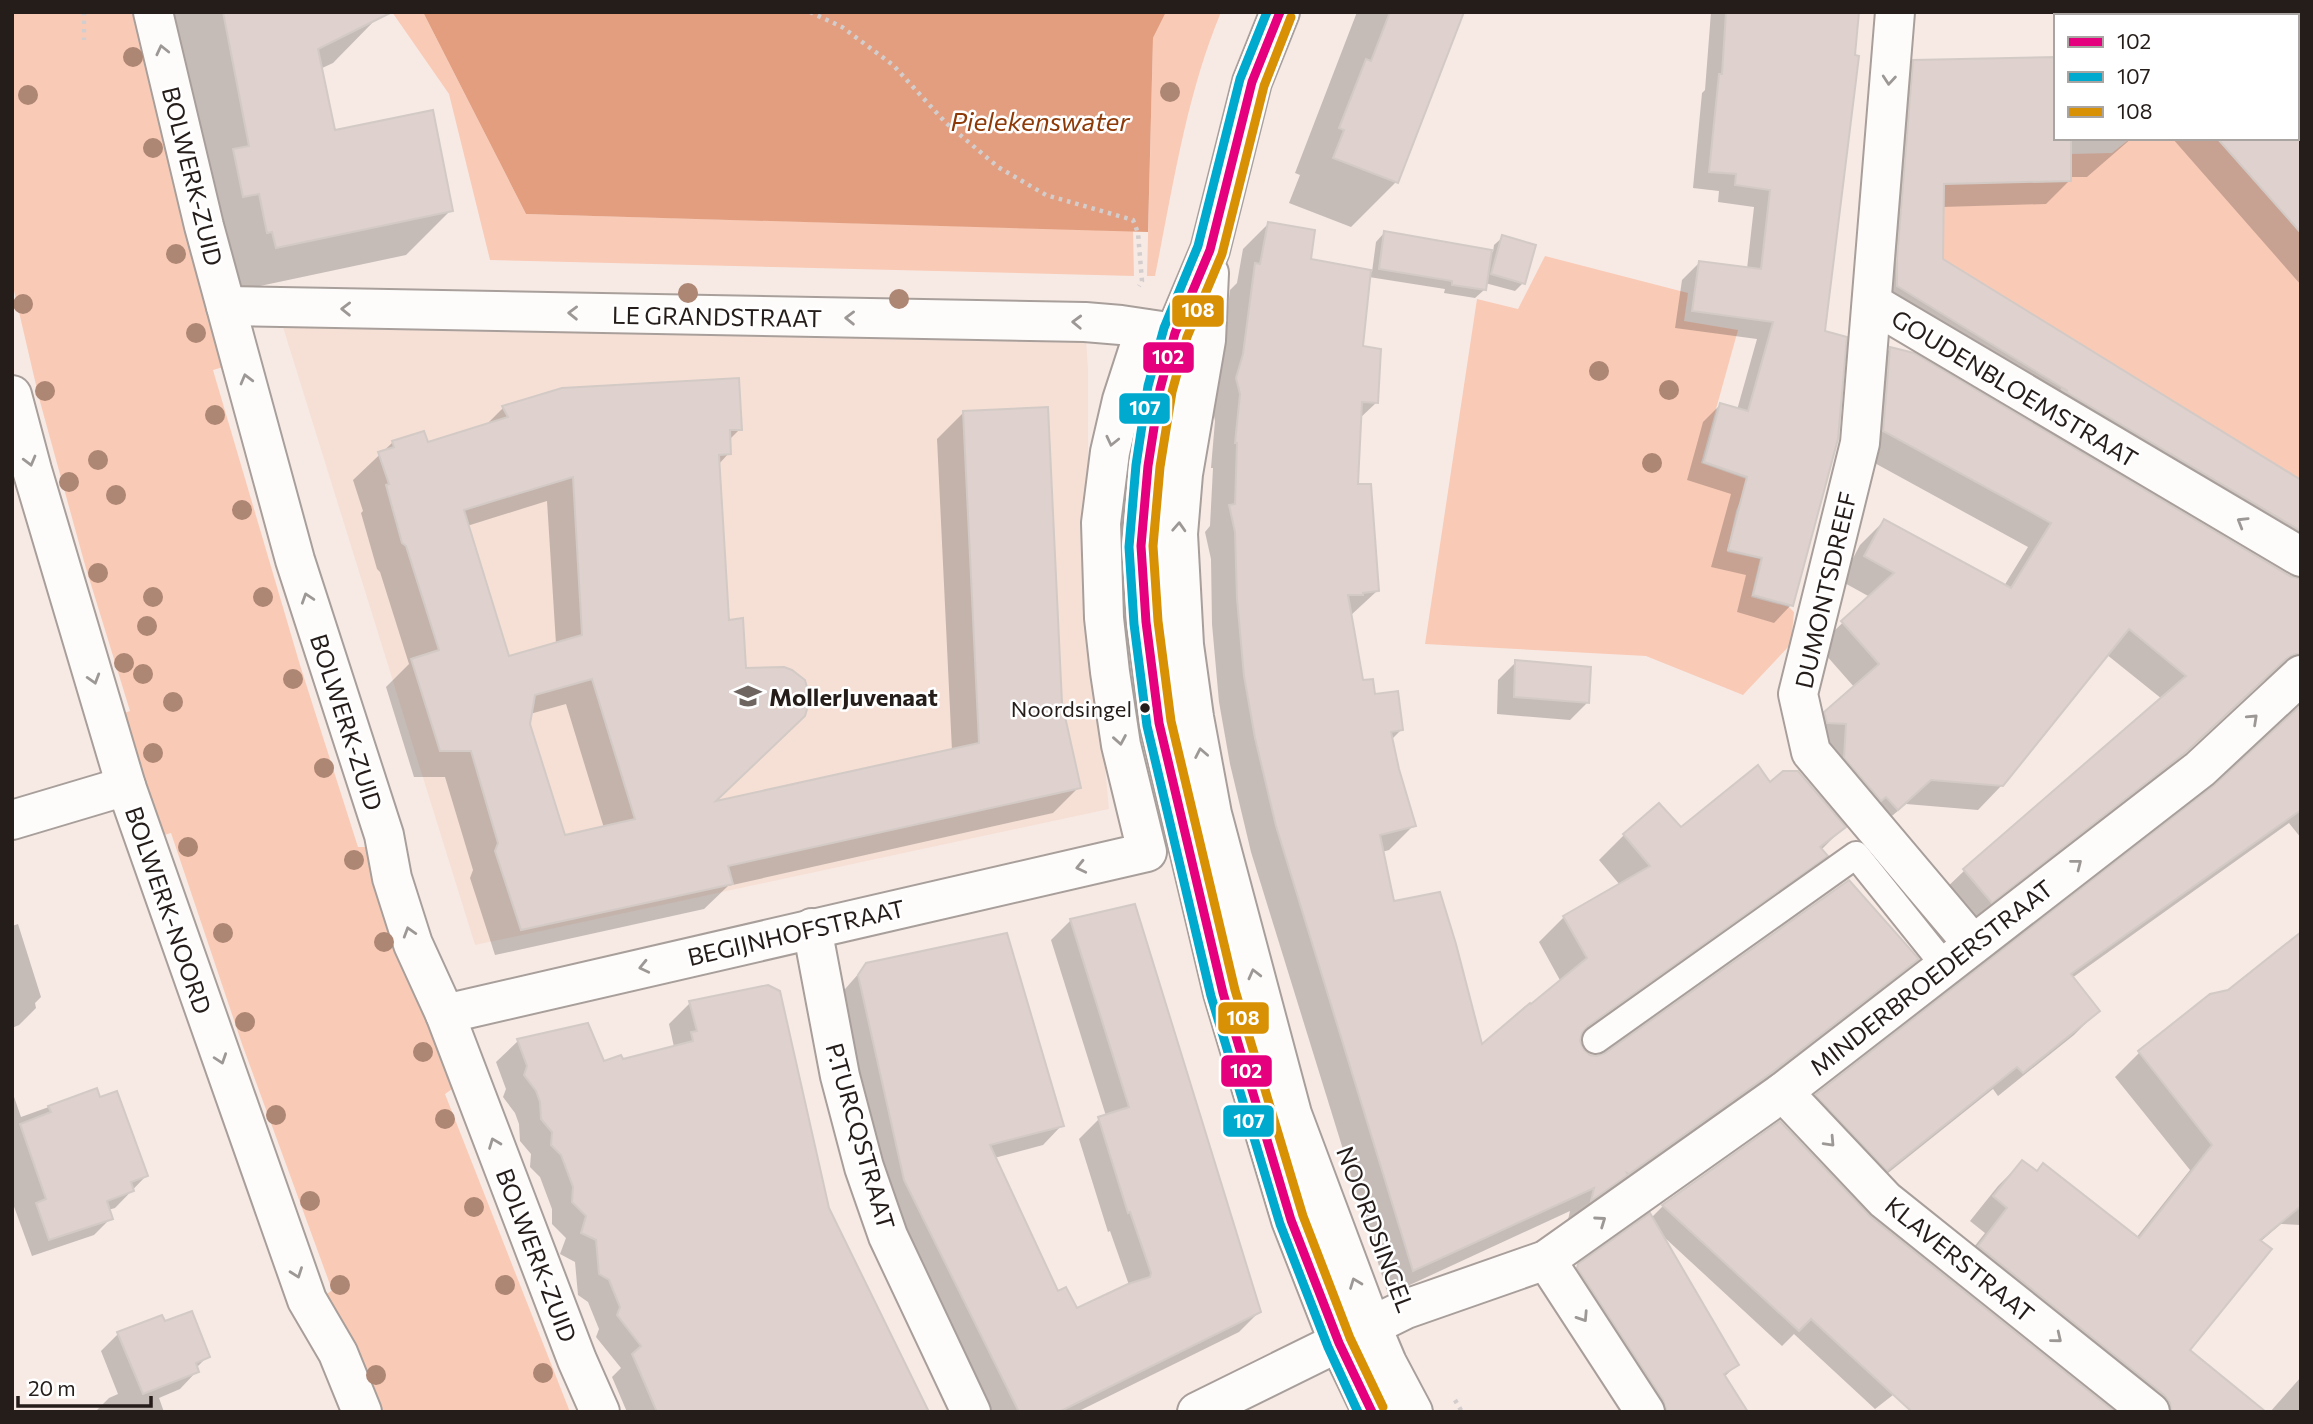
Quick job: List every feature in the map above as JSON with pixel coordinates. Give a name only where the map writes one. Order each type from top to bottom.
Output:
[{"type":"street","name":"BOLWERK-ZUID","points":[[153,12],[204,226],[295,560],[384,835],[392,878],[412,944],[445,1014],[577,1360],[600,1412]]},
{"type":"street","name":"NOORDSINGEL","points":[[1147,852],[1121,745],[1104,618],[1101,523],[1110,452],[1122,400],[1175,334],[1210,250],[1252,82],[1280,12]]},
{"type":"street","name":"GOUDENBLOEMSTRAAT","points":[[1895,12],[1872,303],[2301,557]]},
{"type":"street","name":"DUMONTSDREEF","points":[[1872,303],[1860,443],[1798,694],[1811,752],[1959,955]]},
{"type":"street","name":"LE GRANDSTRAAT","points":[[226,306],[1085,322],[1175,334]]},
{"type":"street","name":"NOORDSINGEL","points":[[1175,334],[1183,474],[1178,534],[1184,645],[1194,718],[1212,814],[1292,1114],[1355,1334],[1372,1412]]},
{"type":"street","name":"BOLWERK-NOORD","points":[[12,395],[126,786],[307,1300],[338,1353],[362,1412]]},
{"type":"street","name":"MINDERBROEDERSTRAAT","points":[[1197,1412],[1406,1309],[1546,1260],[1783,1092],[2200,769],[2301,675]]},
{"type":"street","points":[[12,820],[126,786]]},
{"type":"street","name":"BEGIJNHOFSTRAAT","points":[[445,1014],[1147,852]]},
{"type":"street","name":"P.TURCQSTRAAT","points":[[812,928],[840,1076],[864,1167],[888,1236],[971,1412]]},
{"type":"street","name":"KLAVERSTRAAT","points":[[1783,1092],[1885,1200],[2150,1412]]},
{"type":"street","points":[[1546,1260],[1645,1412]]},
{"type":"street","name":"NOORDSINGEL","points":[[1355,1334],[1387,1363],[1413,1412]]},
{"type":"lane","points":[[1597,1040],[1856,855],[1959,955]]},
{"type":"path","points":[[84,12],[84,40]]},
{"type":"path","points":[[810,12],[842,27],[893,65],[946,123],[998,167],[1046,195],[1133,220],[1138,233],[1142,281]]},
{"type":"path","points":[[1449,1390],[1461,1412]]},
{"type":"shaded area","points":[[12,12],[141,12],[227,366],[213,370],[300,665],[358,847],[373,847],[382,899],[411,989],[434,1033],[455,1087],[445,1094],[570,1412],[376,1412],[322,1298],[332,1290],[242,1044],[171,833],[158,837],[118,715],[130,711],[85,565],[39,398],[12,282]]},
{"type":"shaded area","points":[[392,12],[423,12],[526,214],[1133,231],[1134,276],[490,260],[449,94]]},
{"type":"shaded area","points":[[1166,12],[1221,12],[1189,109],[1155,276],[1147,276],[1153,38]]},
{"type":"shaded area","points":[[2128,140],[2218,140],[2301,234],[2301,480],[1943,259],[1944,175],[1971,183],[2071,181],[2071,154],[2112,153]]},
{"type":"shaded area","points":[[1545,256],[1688,293],[1684,321],[1738,330],[1701,463],[1749,480],[1736,511],[1727,552],[1760,559],[1751,597],[1789,607],[1794,612],[1791,644],[1743,695],[1646,656],[1425,644],[1477,299],[1518,309]]},
{"type":"shaded area","name":"MollerJuvenaat","points":[[1085,322],[1088,370],[1088,583],[1109,809],[475,945],[282,324]]},
{"type":"water","name":"Pielekenswater","points":[[423,12],[1166,12],[1153,38],[1148,232],[526,214]]},
{"type":"building","points":[[223,12],[392,12],[318,49],[335,130],[433,110],[453,211],[276,248],[272,232],[267,233],[259,194],[243,197],[233,149],[249,146]]},
{"type":"building","points":[[1390,12],[1464,12],[1398,183],[1333,158],[1344,130],[1339,128],[1366,59],[1371,61]]},
{"type":"building","points":[[1726,12],[1859,12],[1855,55],[1859,56],[1825,331],[1847,337],[1838,439],[1793,606],[1753,595],[1762,558],[1728,550],[1747,477],[1704,462],[1720,403],[1748,411],[1773,322],[1692,311],[1699,261],[1761,269],[1770,190],[1735,185],[1736,174],[1709,172],[1719,74],[1722,74]]},
{"type":"building","points":[[2054,57],[2054,140],[2071,140],[2071,181],[1944,184],[1943,259],[2301,480],[2301,531],[2061,389],[2068,391],[1897,286],[1913,60]]},
{"type":"building","points":[[2301,138],[2301,233],[2219,140]]},
{"type":"building","points":[[1268,222],[1315,230],[1311,259],[1371,270],[1363,346],[1381,349],[1378,403],[1362,402],[1358,484],[1371,484],[1379,591],[1348,595],[1363,680],[1373,679],[1375,694],[1398,691],[1403,730],[1391,732],[1416,826],[1380,835],[1394,901],[1440,892],[1482,1044],[1587,958],[1563,916],[1650,866],[1623,834],[1659,803],[1681,827],[1758,765],[1770,782],[1783,771],[1798,771],[1846,827],[1820,847],[1828,856],[1587,1027],[1580,1041],[1584,1050],[1597,1056],[1605,1053],[1849,880],[1919,959],[1770,1074],[1591,1201],[1594,1188],[1413,1271],[1276,826],[1255,738],[1244,676],[1237,599],[1235,532],[1229,505],[1235,504],[1235,443],[1240,394],[1236,378],[1243,354],[1255,263],[1260,264]]},
{"type":"building","points":[[1384,231],[1492,250],[1486,290],[1452,285],[1452,281],[1379,269]]},
{"type":"building","points":[[1502,235],[1536,245],[1525,284],[1491,274]]},
{"type":"building","points":[[1890,347],[1914,353],[2290,576],[2301,579],[2301,654],[2286,659],[2186,752],[1992,903],[1963,869],[2186,676],[2129,629],[2003,786],[1931,780],[1898,810],[1886,797],[1881,801],[1844,758],[1846,724],[1827,723],[1824,712],[1879,664],[1841,621],[1894,573],[1864,556],[1884,519],[2011,588],[2051,523],[1883,431]]},
{"type":"building","points":[[739,378],[742,430],[730,430],[731,454],[719,455],[729,620],[743,618],[746,668],[784,667],[792,670],[805,680],[810,699],[805,716],[716,801],[979,743],[963,411],[1048,407],[1062,703],[1081,788],[728,866],[733,884],[521,930],[495,851],[498,843],[471,751],[440,751],[411,659],[439,650],[406,546],[402,543],[386,485],[389,484],[378,452],[394,447],[392,441],[424,431],[428,442],[508,417],[502,406],[562,388]],"holes":[[[573,477],[582,635],[509,656],[464,510]],[[592,679],[635,819],[565,835],[530,724],[535,695]]]},
{"type":"building","points":[[1515,660],[1591,667],[1589,703],[1514,697]]},
{"type":"building","points":[[2301,705],[2301,810],[2071,974],[2100,1011],[2023,1073],[2017,1067],[1887,1171],[1815,1095],[2213,786]]},
{"type":"building","points":[[1135,904],[1261,1312],[1059,1412],[1019,1412],[904,1180],[858,975],[866,963],[1007,933],[1064,1126],[990,1145],[1058,1291],[1066,1287],[1077,1308],[1128,1284],[1150,1277],[1151,1273],[1130,1212],[1128,1213],[1098,1117],[1129,1107],[1070,919]]},
{"type":"building","points":[[2301,932],[2301,1206],[2260,1240],[2272,1249],[2190,1350],[2266,1412],[2171,1412],[2170,1403],[2164,1395],[1978,1246],[2007,1208],[1993,1196],[2022,1160],[2037,1171],[2043,1163],[2139,1238],[2212,1145],[2138,1051],[2210,994],[2228,990]]},
{"type":"building","points":[[768,985],[780,991],[829,1208],[929,1412],[657,1412],[632,1354],[641,1346],[617,1315],[620,1307],[609,1280],[599,1274],[596,1240],[581,1233],[586,1216],[572,1202],[573,1187],[561,1155],[551,1145],[552,1132],[541,1119],[536,1091],[524,1075],[527,1066],[517,1039],[588,1023],[604,1061],[621,1055],[623,1059],[693,1041],[691,1032],[697,1031],[689,1001]]},
{"type":"building","points":[[97,1088],[100,1097],[117,1091],[148,1176],[131,1182],[134,1191],[107,1201],[113,1219],[49,1240],[36,1203],[46,1199],[20,1124],[51,1112],[48,1106]]},
{"type":"building","points":[[1780,1121],[1871,1217],[2115,1412],[1912,1412],[1811,1319],[1799,1331],[1662,1205]]},
{"type":"building","points":[[1650,1213],[1739,1365],[1724,1374],[1748,1412],[1667,1412],[1663,1400],[1577,1268],[1578,1264]]},
{"type":"building","points":[[192,1311],[210,1357],[196,1363],[199,1372],[143,1394],[117,1332],[162,1315],[165,1321]]},
{"type":"transit line","name":"107","points":[[1267,12],[1240,79],[1198,246],[1164,328],[1148,386],[1136,465],[1129,547],[1134,624],[1147,726],[1211,996],[1280,1224],[1328,1347],[1358,1412]]},
{"type":"transit line","name":"102","points":[[1280,12],[1252,82],[1210,250],[1175,333],[1160,389],[1148,466],[1141,546],[1146,622],[1159,723],[1223,993],[1291,1220],[1339,1343],[1372,1412]]},
{"type":"transit line","name":"108","points":[[1291,17],[1264,86],[1222,254],[1187,337],[1172,392],[1160,467],[1153,546],[1158,621],[1171,721],[1235,990],[1303,1216],[1350,1338],[1383,1407]]},
{"type":"place","name":"MollerJuvenaat","points":[[748,696]]},
{"type":"place","name":"Noordsingel","points":[[1145,708]]}]
